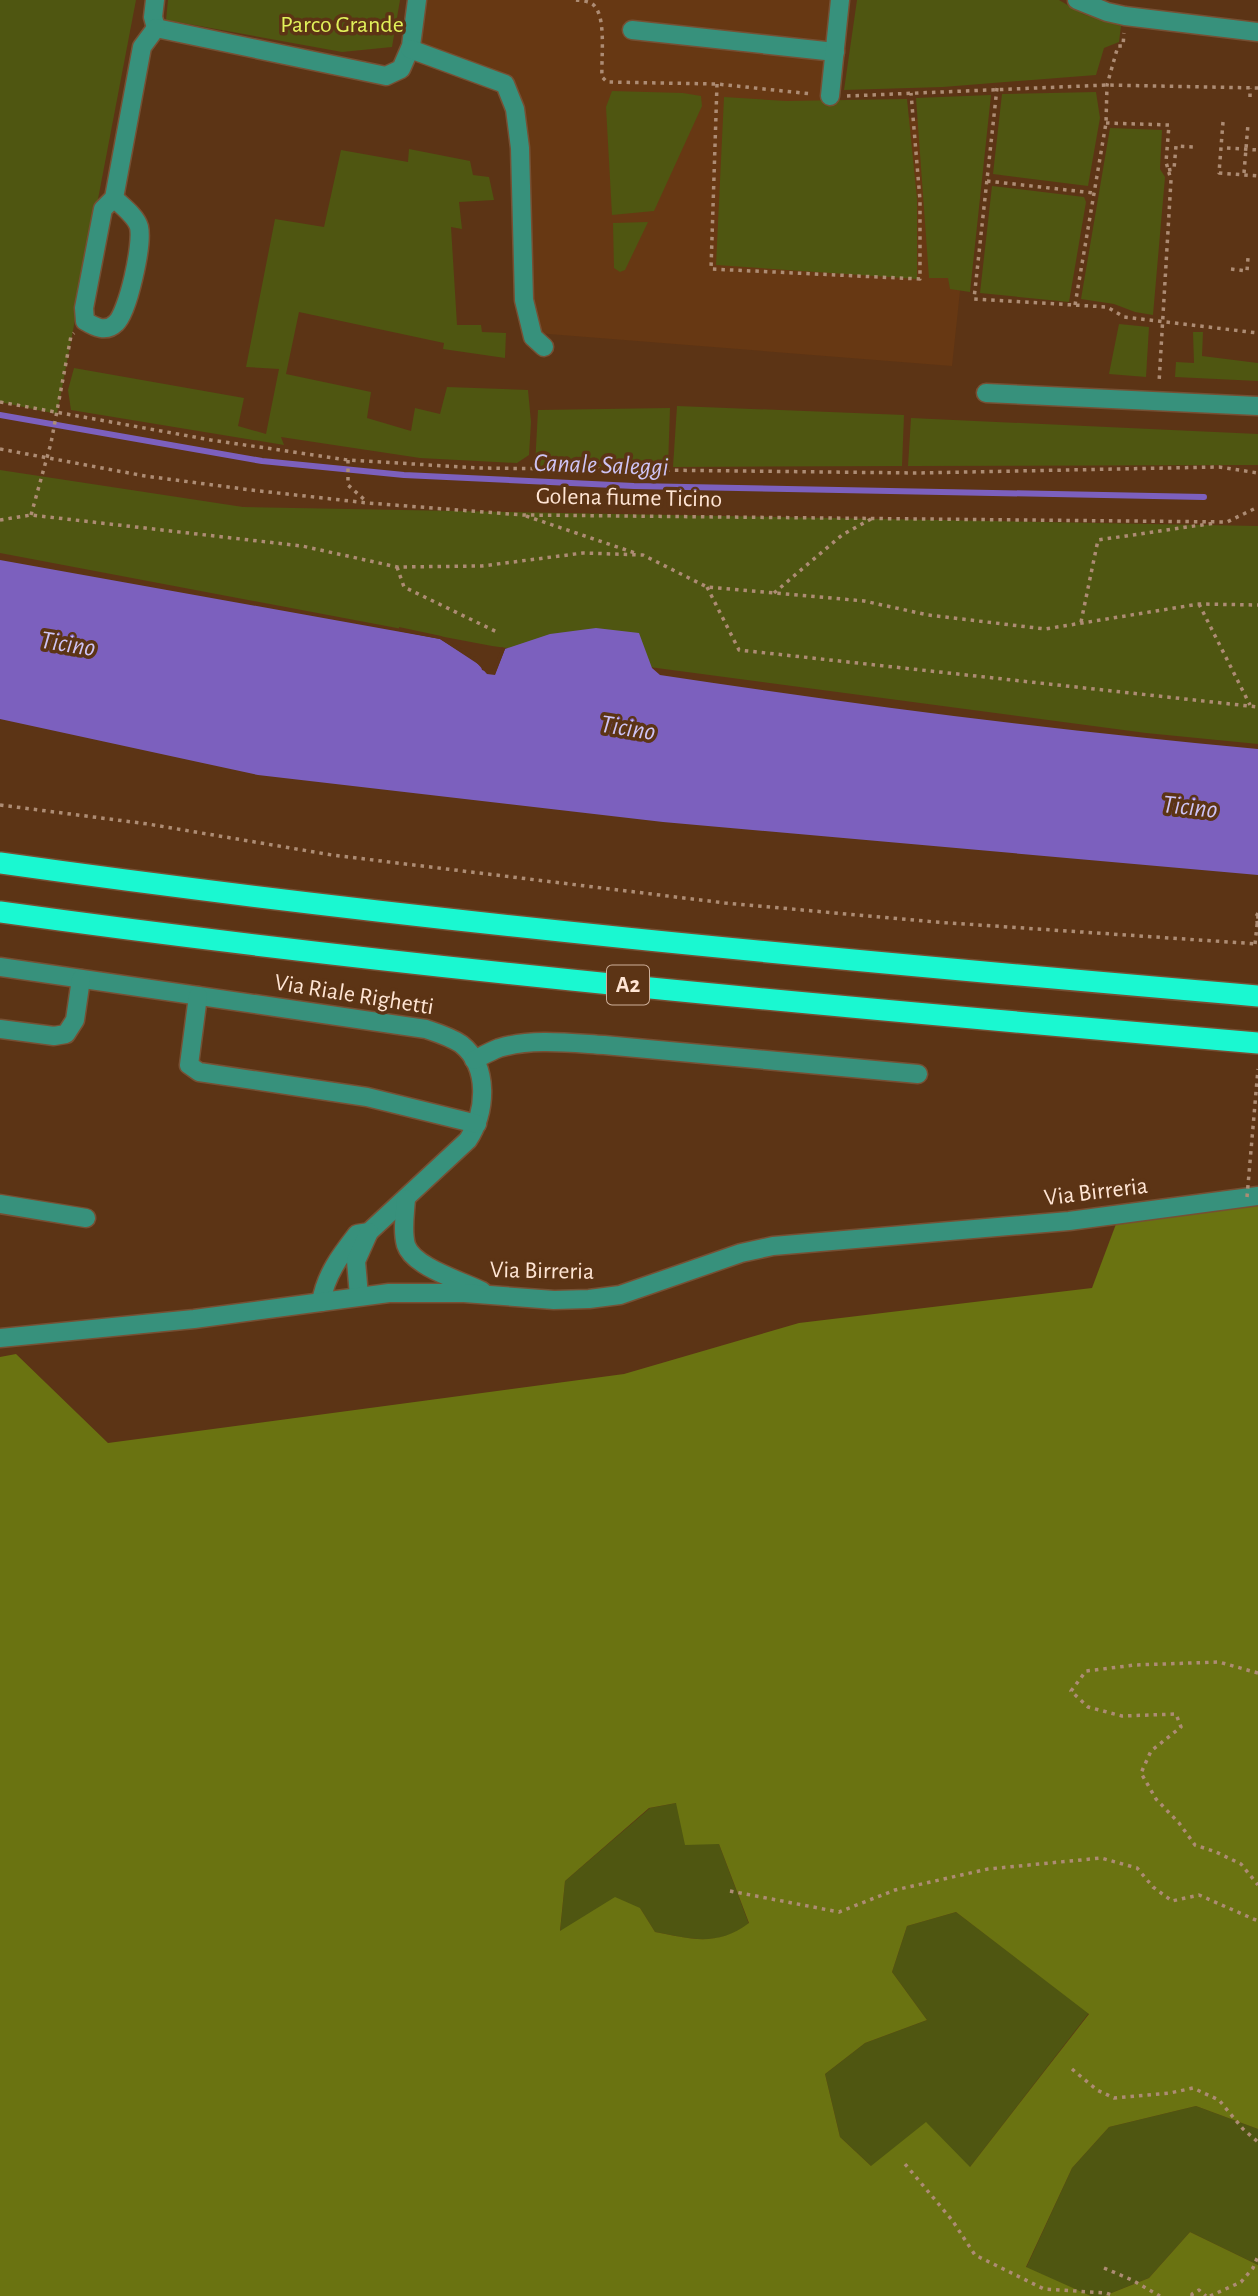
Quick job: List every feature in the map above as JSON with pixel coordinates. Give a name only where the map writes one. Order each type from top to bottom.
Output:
[{"type":"highway","name":"A2","points":[[0,863],[325,906],[502,926],[1037,978],[1258,996]]},
{"type":"highway","name":"A2","points":[[0,912],[185,937],[522,975],[1258,1042]]},
{"type":"street","points":[[155,0],[153,17],[156,28]]},
{"type":"street","points":[[156,28],[386,76],[401,69],[410,49],[416,0]]},
{"type":"street","points":[[830,96],[840,0]]},
{"type":"street","points":[[1077,0],[1125,16],[1258,32]]},
{"type":"street","points":[[114,198],[139,226],[140,243],[125,309],[116,323],[106,329],[85,321],[84,308],[103,209],[114,198],[142,47],[156,28]]},
{"type":"street","points":[[632,30],[835,52]]},
{"type":"street","points":[[410,49],[505,84],[515,109],[520,148],[524,300],[533,337],[544,346]]},
{"type":"street","points":[[986,393],[1258,406]]},
{"type":"street","name":"Via Riale Righetti","points":[[0,967],[426,1029],[455,1040],[474,1060]]},
{"type":"street","points":[[0,1029],[54,1036],[66,1034],[75,1020],[81,979]]},
{"type":"street","points":[[198,996],[190,1065],[199,1072],[367,1097],[477,1124]]},
{"type":"street","points":[[359,1296],[356,1261],[369,1232],[468,1140],[477,1124],[482,1096],[479,1072],[474,1060],[499,1048],[553,1042],[604,1045],[918,1074]]},
{"type":"street","name":"Via Birreria","points":[[0,1338],[194,1319],[359,1296],[421,1293],[554,1300],[589,1299],[620,1295],[728,1257],[773,1246],[1069,1221],[1252,1197]]},
{"type":"street","points":[[406,1199],[405,1239],[414,1257],[431,1268],[493,1296]]},
{"type":"street","points":[[0,1204],[86,1218]]},
{"type":"street","points":[[321,1301],[332,1265],[356,1234],[369,1232]]},
{"type":"path","points":[[576,0],[589,2],[597,9],[601,26],[604,80],[607,82],[716,84],[830,96],[1107,85],[1258,88]]},
{"type":"path","points":[[1075,305],[1106,122],[1107,85],[1118,46],[1123,46]]},
{"type":"path","points":[[716,84],[711,269],[920,279],[920,200],[911,93]]},
{"type":"path","points":[[997,88],[974,299],[1107,307],[1124,317],[1258,333]]},
{"type":"path","points":[[1250,88],[1250,97]]},
{"type":"path","points":[[1106,122],[1169,125],[1166,162],[1171,180],[1158,403]]},
{"type":"path","points":[[1223,122],[1219,173],[1258,176]]},
{"type":"path","points":[[1244,173],[1248,124]]},
{"type":"path","points":[[1168,170],[1174,169],[1176,146],[1195,147]]},
{"type":"path","points":[[1227,148],[1258,150]]},
{"type":"path","points":[[987,181],[1094,193]]},
{"type":"path","points":[[1231,269],[1247,271],[1248,258]]},
{"type":"path","points":[[31,515],[53,433],[71,336],[85,321]]},
{"type":"path","points":[[0,402],[56,416],[348,462],[610,471],[916,473],[1219,467],[1258,473]]},
{"type":"path","name":"Golena fiume Ticino","points":[[0,449],[145,476],[368,503],[523,515],[1227,522],[1258,507]]},
{"type":"path","points":[[348,462],[348,485],[368,503]]},
{"type":"path","points":[[0,520],[31,515],[302,546],[397,568],[482,566],[583,553],[643,555]]},
{"type":"path","points":[[523,515],[643,555],[707,587],[864,601],[928,615],[1033,628],[1045,629],[1199,604],[1258,605]]},
{"type":"path","points":[[774,593],[842,534],[872,518]]},
{"type":"path","points":[[1081,623],[1098,540],[1227,522]]},
{"type":"path","points":[[397,568],[404,587],[499,633]]},
{"type":"path","points":[[707,587],[739,650],[1258,707]]},
{"type":"path","points":[[1199,604],[1250,706]]},
{"type":"path","points":[[0,804],[148,824],[332,855],[725,903],[935,922],[1257,944],[1258,914]]},
{"type":"path","points":[[1258,914],[1255,917],[1258,926]]},
{"type":"path","points":[[1252,1197],[1258,1069]]},
{"type":"path","points":[[1258,1673],[1219,1661],[1135,1665],[1086,1671],[1071,1691],[1088,1707],[1122,1716],[1176,1714],[1181,1727],[1151,1751],[1142,1773],[1156,1799],[1195,1845],[1241,1864],[1258,1885]]},
{"type":"path","points":[[730,1891],[839,1912],[895,1890],[988,1869],[1101,1858],[1137,1868],[1153,1887],[1172,1900],[1199,1895],[1258,1921]]},
{"type":"path","points":[[1072,2069],[1097,2090],[1114,2098],[1193,2088],[1219,2100],[1243,2129],[1258,2142]]},
{"type":"path","points":[[905,2164],[952,2220],[975,2255],[1044,2288],[1115,2296]]},
{"type":"path","points":[[1192,2296],[1199,2290],[1208,2296],[1241,2282],[1253,2268],[1258,2256]]},
{"type":"path","points":[[1104,2268],[1160,2296]]},
{"type":"shaded area","points":[[425,0],[835,0],[824,99],[977,132],[952,366],[536,333],[520,91],[410,54]]},
{"type":"green space","points":[[0,0],[136,0],[57,414],[0,402]]},
{"type":"green space","name":"Parco Grande","points":[[168,0],[400,0],[392,47],[342,52],[166,20]]},
{"type":"green space","points":[[857,0],[1059,0],[1083,14],[1121,26],[1119,42],[1104,48],[1096,75],[943,87],[844,90]]},
{"type":"green space","points":[[612,91],[701,96],[702,106],[654,211],[612,215],[606,107]]},
{"type":"green space","points":[[1096,92],[1100,118],[1088,186],[993,174],[1002,94]]},
{"type":"green space","points":[[991,95],[970,292],[950,289],[948,278],[929,278],[916,98]]},
{"type":"green space","points":[[724,97],[786,101],[907,99],[917,199],[917,279],[716,265]]},
{"type":"green space","points":[[1110,128],[1162,130],[1160,169],[1165,177],[1153,315],[1114,304],[1081,299]]},
{"type":"green space","points":[[409,149],[470,161],[473,175],[489,177],[494,200],[459,202],[462,229],[451,227],[457,325],[481,325],[482,332],[506,333],[505,358],[443,349],[444,343],[299,312],[286,374],[371,392],[367,418],[411,431],[415,408],[440,414],[447,387],[528,390],[531,422],[529,455],[517,463],[420,458],[281,437],[284,445],[71,410],[68,390],[74,368],[244,398],[238,426],[266,434],[279,369],[246,367],[275,219],[324,227],[341,150],[408,162]]},
{"type":"green space","points":[[992,186],[1084,197],[1086,202],[1069,302],[980,293]]},
{"type":"green space","points":[[648,222],[625,270],[620,272],[614,268],[613,223]]},
{"type":"green space","points":[[1119,324],[1149,327],[1146,377],[1109,374]]},
{"type":"green space","points":[[1193,332],[1203,332],[1202,356],[1258,363],[1258,381],[1175,377],[1176,362],[1194,363]]},
{"type":"green space","points":[[677,406],[904,415],[902,466],[673,467]]},
{"type":"green space","points":[[670,408],[668,467],[535,466],[538,410]]},
{"type":"green space","points":[[911,418],[1258,434],[1258,465],[908,466]]},
{"type":"green space","points":[[0,470],[243,507],[1258,526],[1258,744],[1146,733],[492,646],[0,553]]},
{"type":"green space","points":[[1258,1196],[1258,2129],[1196,2106],[1109,2127],[1072,2168],[1026,2267],[1091,2296],[0,2296],[0,1357],[16,1354],[108,1443],[624,1374],[799,1323],[1092,1288],[1119,1216]],"holes":[[[676,1803],[685,1845],[719,1844],[749,1923],[726,1936],[715,1938],[692,1939],[668,1935],[655,1932],[640,1908],[615,1897],[560,1931],[565,1881],[649,1808]],[[956,1912],[1089,2014],[970,2167],[926,2122],[871,2166],[840,2137],[825,2074],[865,2043],[927,2020],[892,1972],[907,1926]]]},
{"type":"green space","points":[[676,1803],[719,1844],[749,1924],[726,1936],[703,1939],[680,1937],[655,1932],[640,1908],[560,1932],[565,1881],[650,1808]]},
{"type":"green space","points":[[956,1912],[1089,2013],[970,2167],[871,2166],[840,2137],[825,2074],[865,2043],[927,2020],[892,1972],[907,1926]]},
{"type":"green space","points":[[1196,2106],[1258,2129],[1258,2265],[1190,2232],[1149,2278],[1104,2296],[1091,2296],[1026,2268],[1072,2168],[1109,2127]]},
{"type":"green space","points":[[1190,2232],[1258,2265],[1258,2296],[1104,2296],[1149,2278]]},
{"type":"water","name":"Ticino","points":[[0,560],[440,639],[481,666],[482,670],[495,674],[505,649],[550,634],[596,628],[639,633],[652,668],[660,675],[958,716],[1258,749],[1258,875],[663,822],[258,775],[0,719]]},
{"type":"pier","points":[[399,627],[441,636],[477,658],[489,671],[492,671],[502,647],[505,649],[495,675],[487,674],[475,661],[440,639],[399,631]]},
{"type":"waterway","name":"Canale Saleggi","points":[[0,415],[262,461],[404,475],[634,486],[1204,497]]}]
